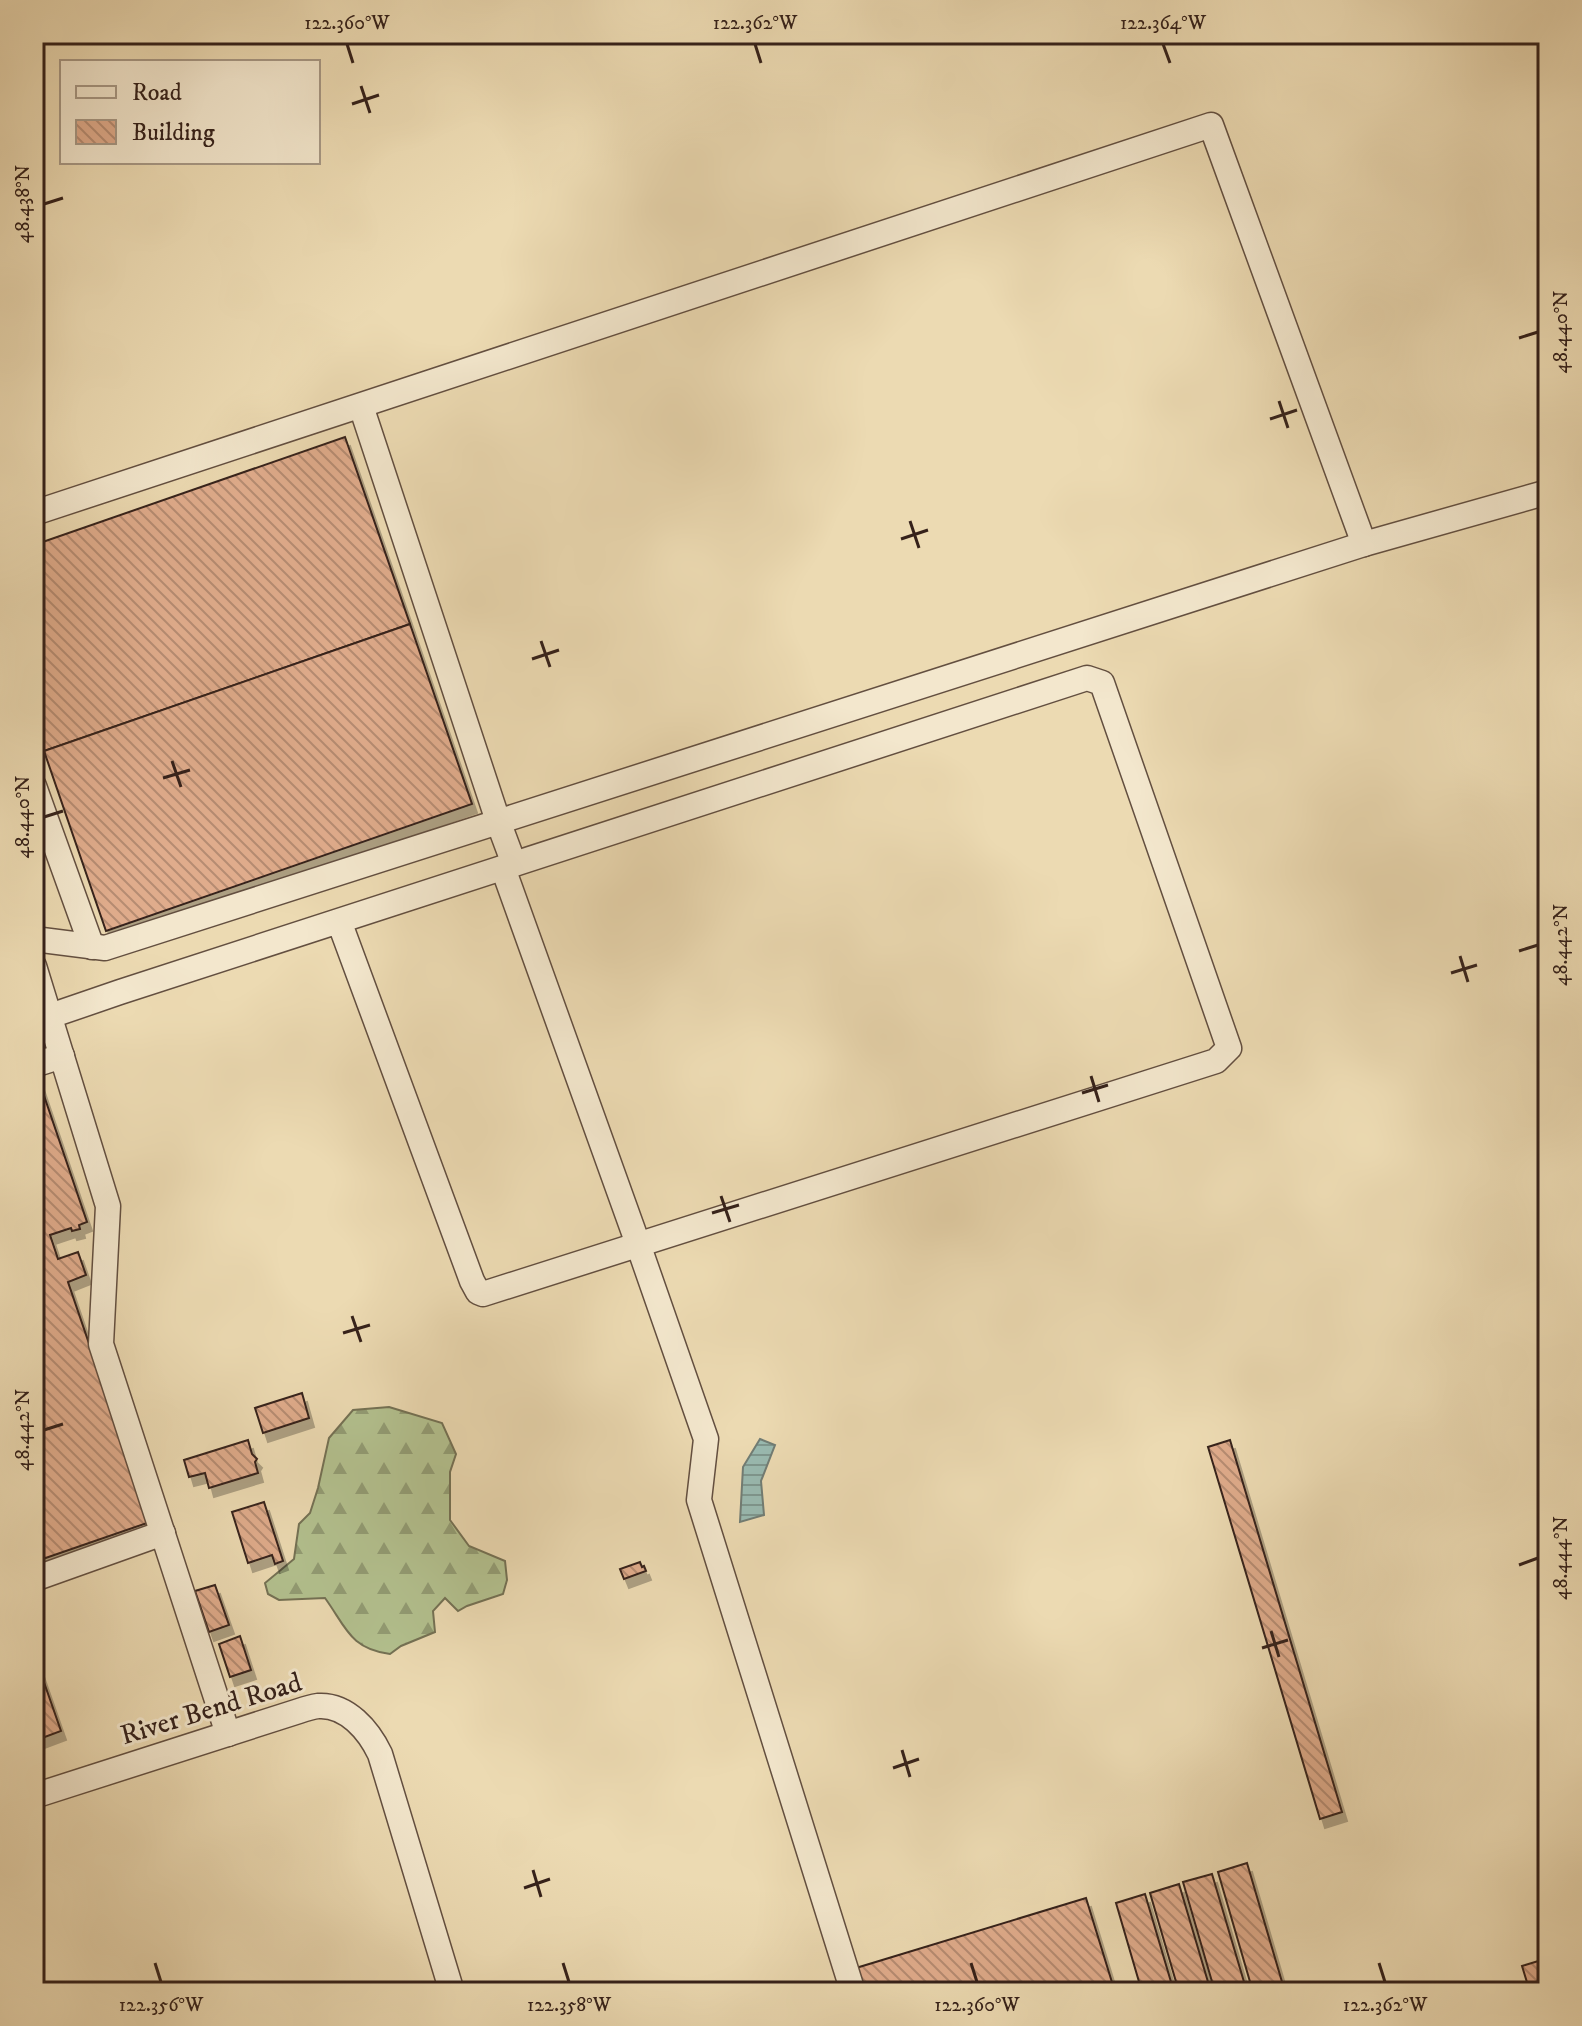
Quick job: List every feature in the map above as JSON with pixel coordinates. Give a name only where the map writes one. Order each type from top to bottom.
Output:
[{"type":"street","points":[[34,513],[1211,125],[1364,544]]},
{"type":"street","points":[[361,406],[498,821],[508,866],[706,1439],[699,1500],[853,1992]]},
{"type":"street","points":[[34,939],[105,948],[1364,544],[1548,492]]},
{"type":"street","points":[[50,1016],[339,921],[768,781],[1087,678],[1102,683],[1229,1048],[1216,1061],[483,1294],[478,1292],[472,1281],[339,921]]},
{"type":"street","points":[[754,739],[768,781]]},
{"type":"street","points":[[34,786],[92,947]]},
{"type":"street","points":[[34,966],[108,1206],[101,1344],[228,1734]]},
{"type":"street","points":[[34,1065],[62,1056]]},
{"type":"street","points":[[34,1579],[163,1533]]},
{"type":"street","name":"River Bend Road","points":[[34,1796],[319,1706],[347,1714],[373,1739],[380,1754],[452,1992]]},
{"type":"green space","points":[[389,1407],[442,1423],[456,1454],[450,1472],[450,1520],[469,1546],[505,1561],[507,1580],[503,1594],[458,1611],[445,1598],[433,1611],[435,1632],[390,1654],[357,1642],[325,1598],[279,1600],[268,1594],[265,1583],[294,1559],[299,1524],[310,1513],[329,1438],[353,1410]]},
{"type":"water","points":[[760,1439],[775,1445],[761,1481],[764,1515],[740,1522],[743,1467]]},
{"type":"building","points":[[345,437],[410,624],[44,751],[34,723],[34,545]]},
{"type":"building","points":[[410,624],[472,804],[106,931],[44,751]]},
{"type":"building","points":[[38,1078],[87,1222],[79,1225],[80,1229],[72,1231],[71,1228],[50,1235],[58,1259],[78,1252],[86,1275],[68,1282],[150,1522],[34,1562],[34,1079]]},
{"type":"building","points":[[302,1393],[309,1418],[263,1433],[255,1408]]},
{"type":"building","points":[[248,1440],[257,1459],[258,1473],[209,1488],[205,1473],[189,1477],[184,1460]]},
{"type":"building","points":[[1230,1440],[1342,1812],[1320,1819],[1208,1447]]},
{"type":"building","points":[[264,1502],[283,1561],[275,1564],[272,1555],[248,1563],[232,1512]]},
{"type":"building","points":[[640,1562],[646,1571],[624,1579],[620,1569]]},
{"type":"building","points":[[215,1585],[229,1625],[209,1632],[195,1591]]},
{"type":"building","points":[[240,1636],[251,1670],[230,1677],[219,1644]]},
{"type":"building","points":[[39,1668],[61,1731],[34,1741],[34,1670]]},
{"type":"building","points":[[1247,1863],[1285,1992],[1253,1992],[1218,1872]]},
{"type":"building","points":[[1212,1874],[1247,1992],[1215,1992],[1183,1882]]},
{"type":"building","points":[[1179,1884],[1211,1992],[1179,1992],[1150,1893]]},
{"type":"building","points":[[1145,1894],[1174,1992],[1142,1992],[1116,1903]]},
{"type":"building","points":[[1086,1898],[1115,1992],[863,1992],[856,1968]]},
{"type":"building","points":[[1548,1958],[1548,1992],[1530,1992],[1522,1966]]}]
